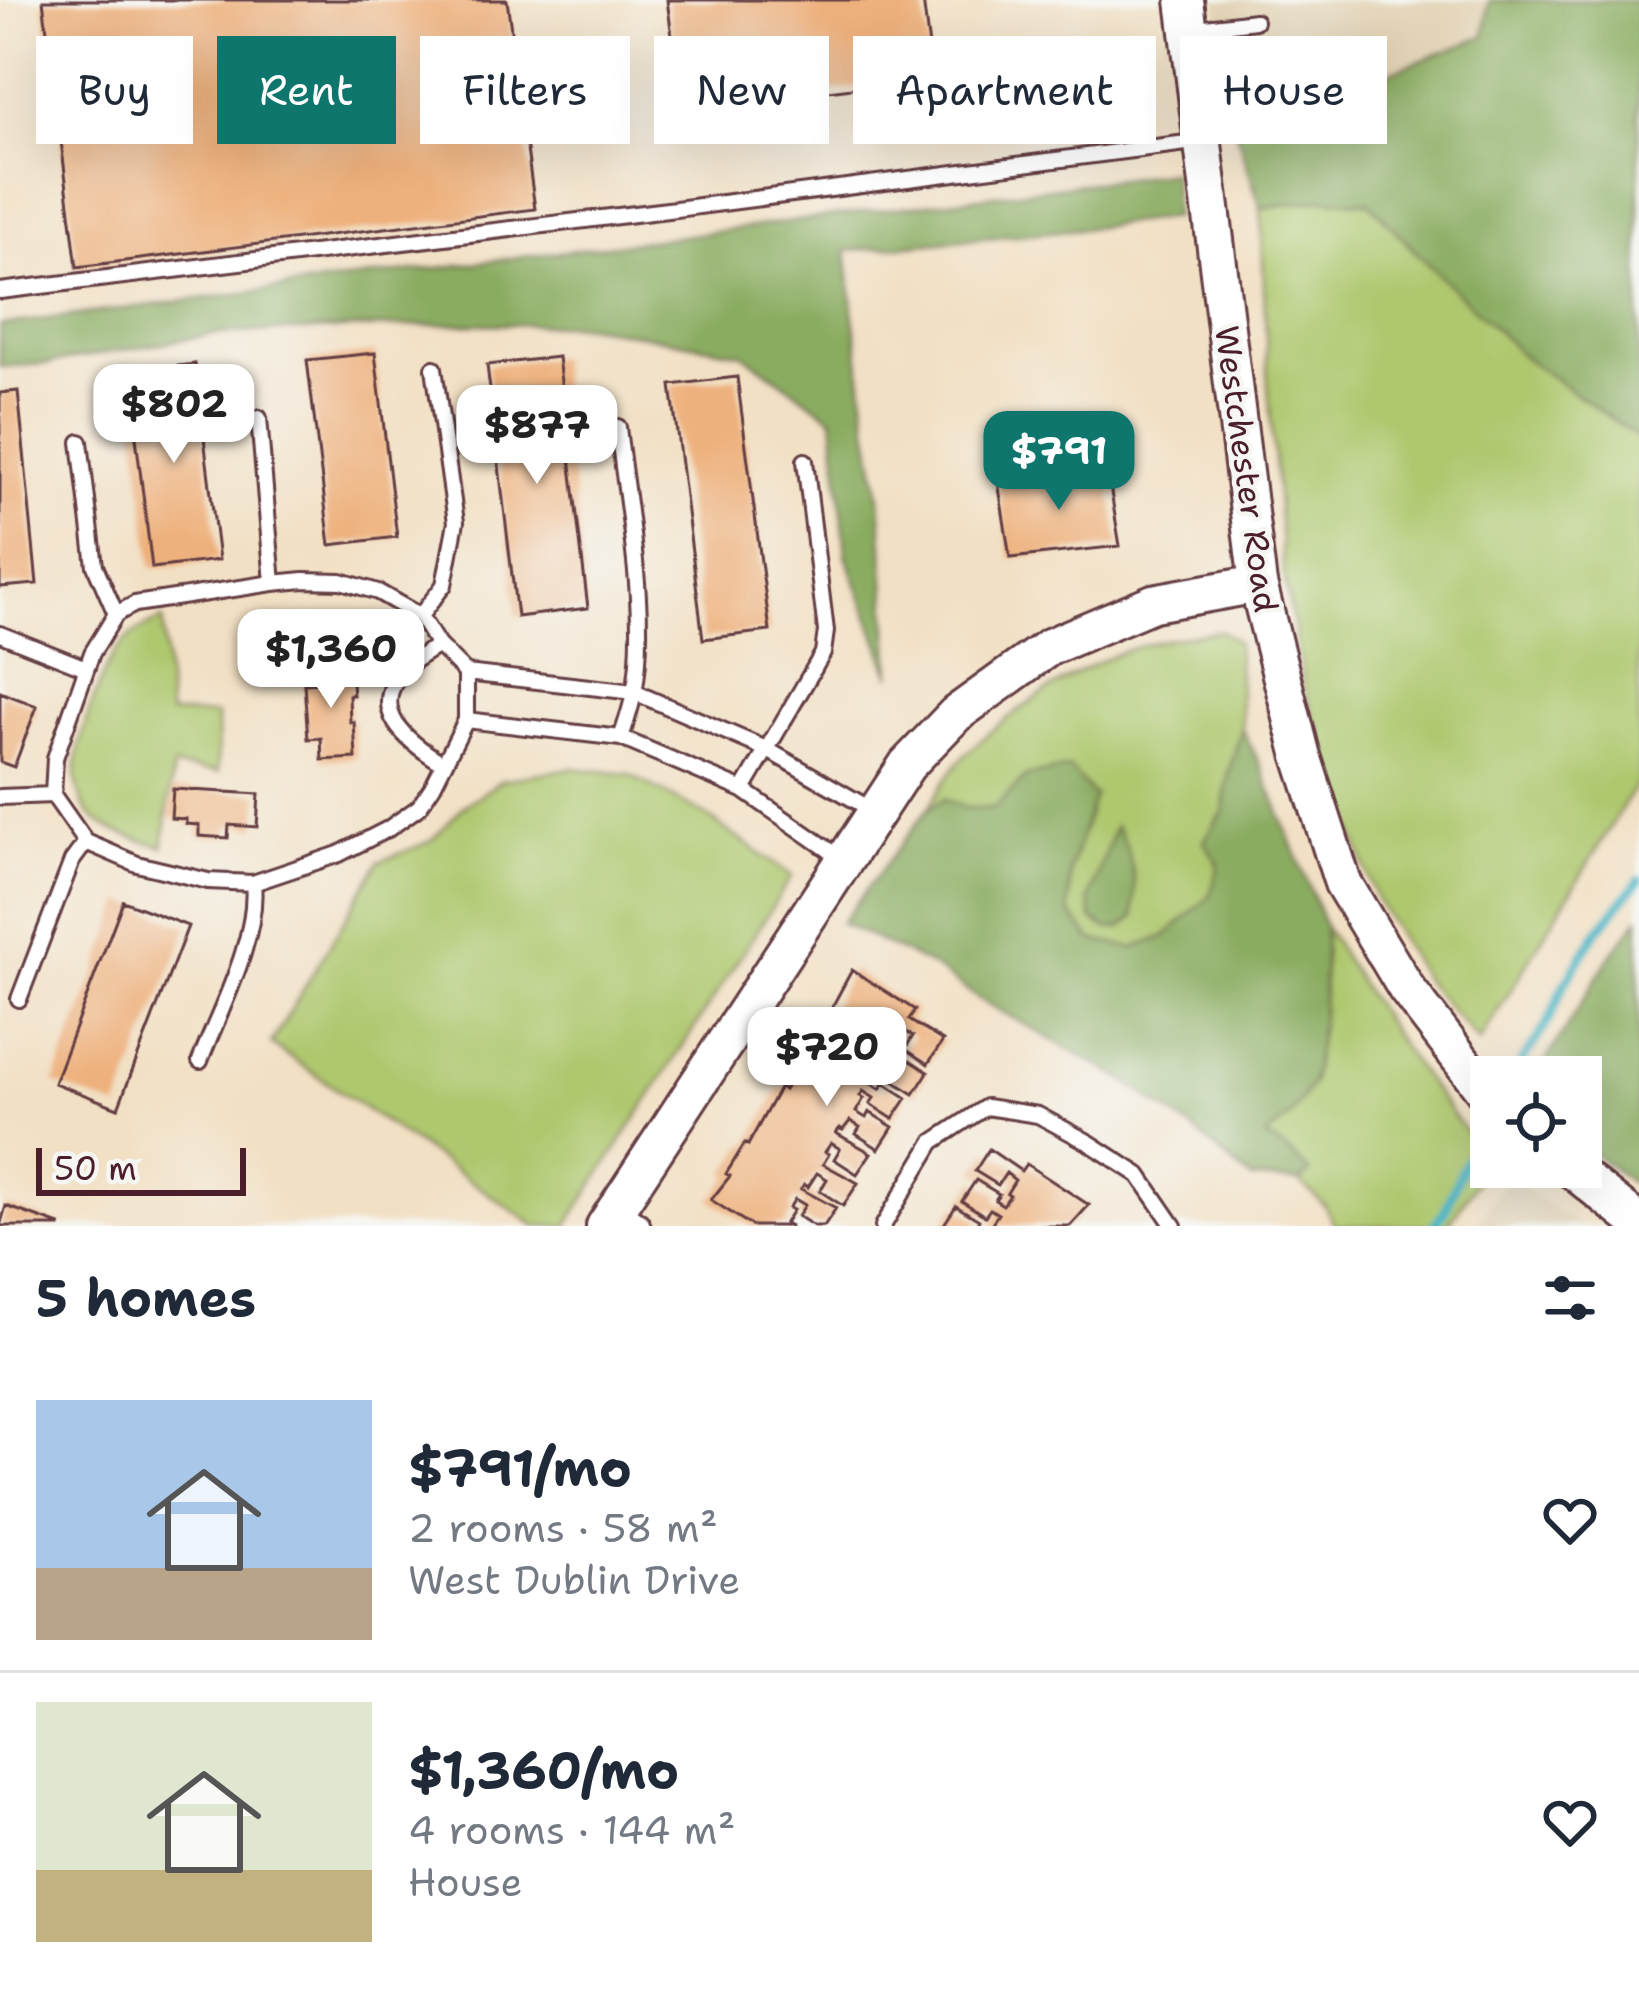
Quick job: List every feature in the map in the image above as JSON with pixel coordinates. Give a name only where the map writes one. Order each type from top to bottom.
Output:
[{"type":"street","name":"Westchester Road","points":[[1203,144],[1258,584],[1301,753],[1343,883],[1406,988],[1470,1073]]},
{"type":"street","points":[[619,1222],[907,765],[956,714],[1049,647],[1153,603],[1258,584]]},
{"type":"street","points":[[1595,1188],[1639,1223]]},
{"type":"lane","points":[[1187,14],[1255,21]]},
{"type":"lane","points":[[0,291],[1180,143]]},
{"type":"lane","points":[[420,616],[444,585],[456,522],[434,368]]},
{"type":"lane","points":[[260,418],[273,583]]},
{"type":"lane","points":[[618,428],[640,640],[634,692],[621,738]]},
{"type":"lane","points":[[80,442],[94,566],[116,614]]},
{"type":"lane","points":[[743,790],[823,653],[826,631],[805,461]]},
{"type":"lane","points":[[466,674],[466,720],[419,807],[339,854],[253,883],[208,881],[137,864],[86,842],[53,795],[55,758],[86,668],[116,614],[135,604],[304,580],[341,581],[377,592],[420,616],[438,645],[466,674],[634,692],[766,749],[876,812]]},
{"type":"lane","points":[[0,634],[86,668]]},
{"type":"lane","points":[[438,645],[406,668],[389,701],[398,728],[444,764]]},
{"type":"lane","points":[[466,720],[621,738],[743,790],[844,860]]},
{"type":"lane","points":[[0,797],[53,795]]},
{"type":"lane","points":[[19,1000],[72,861],[86,842]]},
{"type":"lane","points":[[200,1061],[251,929],[253,883]]},
{"type":"lane","points":[[883,1226],[933,1142],[986,1107],[1038,1115],[1088,1142],[1139,1175],[1174,1226]]},
{"type":"shaded area","points":[[1217,0],[1489,0],[1485,37],[1387,74],[1387,36],[1222,36]]},
{"type":"shaded area","points":[[1500,1188],[1524,1188],[1579,1226],[1477,1226]]},
{"type":"green space","points":[[1489,0],[1639,0],[1639,438],[1525,358],[1369,202],[1319,199],[1261,208],[1240,144],[1387,144],[1387,73],[1484,37]]},
{"type":"green space","points":[[1172,172],[1174,217],[846,251],[880,498],[891,676],[846,555],[833,418],[742,353],[587,325],[456,324],[214,334],[46,364],[0,367],[0,325]]},
{"type":"green space","points":[[1319,199],[1369,202],[1412,248],[1589,401],[1639,438],[1639,780],[1479,1042],[1425,981],[1375,897],[1304,687],[1283,569],[1268,386],[1261,208]]},
{"type":"green space","points":[[163,619],[169,714],[217,715],[218,772],[173,767],[163,847],[122,834],[94,818],[83,803],[76,775],[91,706],[115,654],[132,635]]},
{"type":"green space","points":[[1221,631],[1237,642],[1242,729],[1229,771],[1224,811],[1205,840],[1219,865],[1211,896],[1164,937],[1134,948],[1092,940],[1069,912],[1070,870],[1094,796],[1027,776],[994,808],[965,809],[944,800],[927,810],[972,748],[1051,689],[1125,651]]},
{"type":"green space","points":[[1242,729],[1325,927],[1322,1016],[1312,1083],[1291,1115],[1266,1137],[1310,1172],[1300,1182],[1251,1179],[1124,1080],[981,1000],[932,966],[841,923],[927,810],[944,799],[965,808],[994,808],[1027,776],[1069,768],[1094,796],[1070,870],[1069,912],[1092,940],[1134,948],[1164,937],[1210,896],[1219,865],[1204,841],[1224,811],[1229,771]]},
{"type":"green space","points":[[571,768],[628,774],[702,813],[792,876],[567,1226],[536,1226],[271,1044],[379,862],[431,841],[464,806],[502,780]]},
{"type":"green space","points":[[1115,826],[1132,870],[1134,917],[1121,928],[1107,929],[1092,919],[1089,899]]},
{"type":"green space","points":[[1639,918],[1639,1189],[1602,1160],[1602,1056],[1549,1056]]},
{"type":"green space","points":[[1325,927],[1403,1047],[1470,1136],[1472,1188],[1447,1226],[1335,1226],[1325,1206],[1300,1182],[1309,1173],[1265,1137],[1291,1115],[1312,1082],[1322,1016]]},
{"type":"building","points":[[43,0],[507,0],[512,36],[420,36],[420,144],[526,144],[535,209],[77,267],[61,144],[193,144],[193,36],[48,36]]},
{"type":"building","points":[[667,0],[923,0],[928,36],[853,36],[853,88],[829,91],[829,36],[672,36]]},
{"type":"building","points":[[375,353],[397,537],[330,545],[307,360]]},
{"type":"building","points":[[558,357],[588,608],[517,617],[487,365]]},
{"type":"building","points":[[195,364],[219,560],[152,568],[128,372]]},
{"type":"building","points":[[737,377],[770,631],[703,639],[671,385]]},
{"type":"building","points":[[18,391],[37,584],[0,587],[0,393]]},
{"type":"building","points":[[1107,468],[1120,546],[1010,558],[998,481]]},
{"type":"building","points":[[350,661],[350,722],[354,722],[356,758],[322,760],[321,738],[308,739],[304,684],[318,683],[316,663]]},
{"type":"building","points":[[0,692],[37,706],[14,767],[0,762]]},
{"type":"building","points":[[173,789],[259,794],[257,827],[229,825],[228,838],[199,836],[199,825],[171,818]]},
{"type":"building","points":[[123,901],[188,926],[118,1108],[54,1083]]},
{"type":"building","points":[[852,970],[915,1010],[909,1020],[943,1041],[928,1064],[905,1049],[913,1036],[902,1030],[895,1040],[899,1043],[891,1056],[901,1062],[905,1057],[928,1072],[914,1094],[890,1079],[895,1071],[885,1065],[880,1074],[876,1071],[869,1082],[880,1089],[884,1083],[907,1098],[893,1119],[870,1104],[874,1098],[863,1091],[856,1112],[866,1118],[869,1112],[893,1127],[879,1149],[856,1134],[860,1127],[850,1121],[836,1133],[871,1153],[857,1174],[834,1159],[840,1149],[831,1143],[825,1152],[829,1154],[823,1164],[858,1183],[843,1206],[820,1191],[827,1179],[817,1173],[808,1187],[804,1184],[801,1189],[836,1208],[824,1226],[798,1216],[805,1205],[795,1199],[785,1223],[791,1226],[752,1226],[711,1200],[730,1176],[726,1174],[780,1087],[784,1090],[801,1063],[795,1060],[806,1043],[820,1033],[835,1009]]},
{"type":"building","points":[[989,1149],[1021,1171],[1026,1164],[1089,1205],[1070,1226],[990,1226],[998,1214],[990,1209],[985,1216],[962,1201],[976,1180],[999,1194],[995,1200],[1003,1205],[1010,1195],[1015,1180],[1006,1173],[998,1185],[975,1171]]},
{"type":"building","points":[[6,1206],[60,1225],[60,1226],[0,1226]]},
{"type":"building","points":[[956,1206],[979,1220],[976,1226],[943,1226]]},
{"type":"waterway","points":[[1526,1056],[1594,936],[1639,880]]},
{"type":"waterway","points":[[1433,1226],[1445,1211],[1470,1152]]}]
